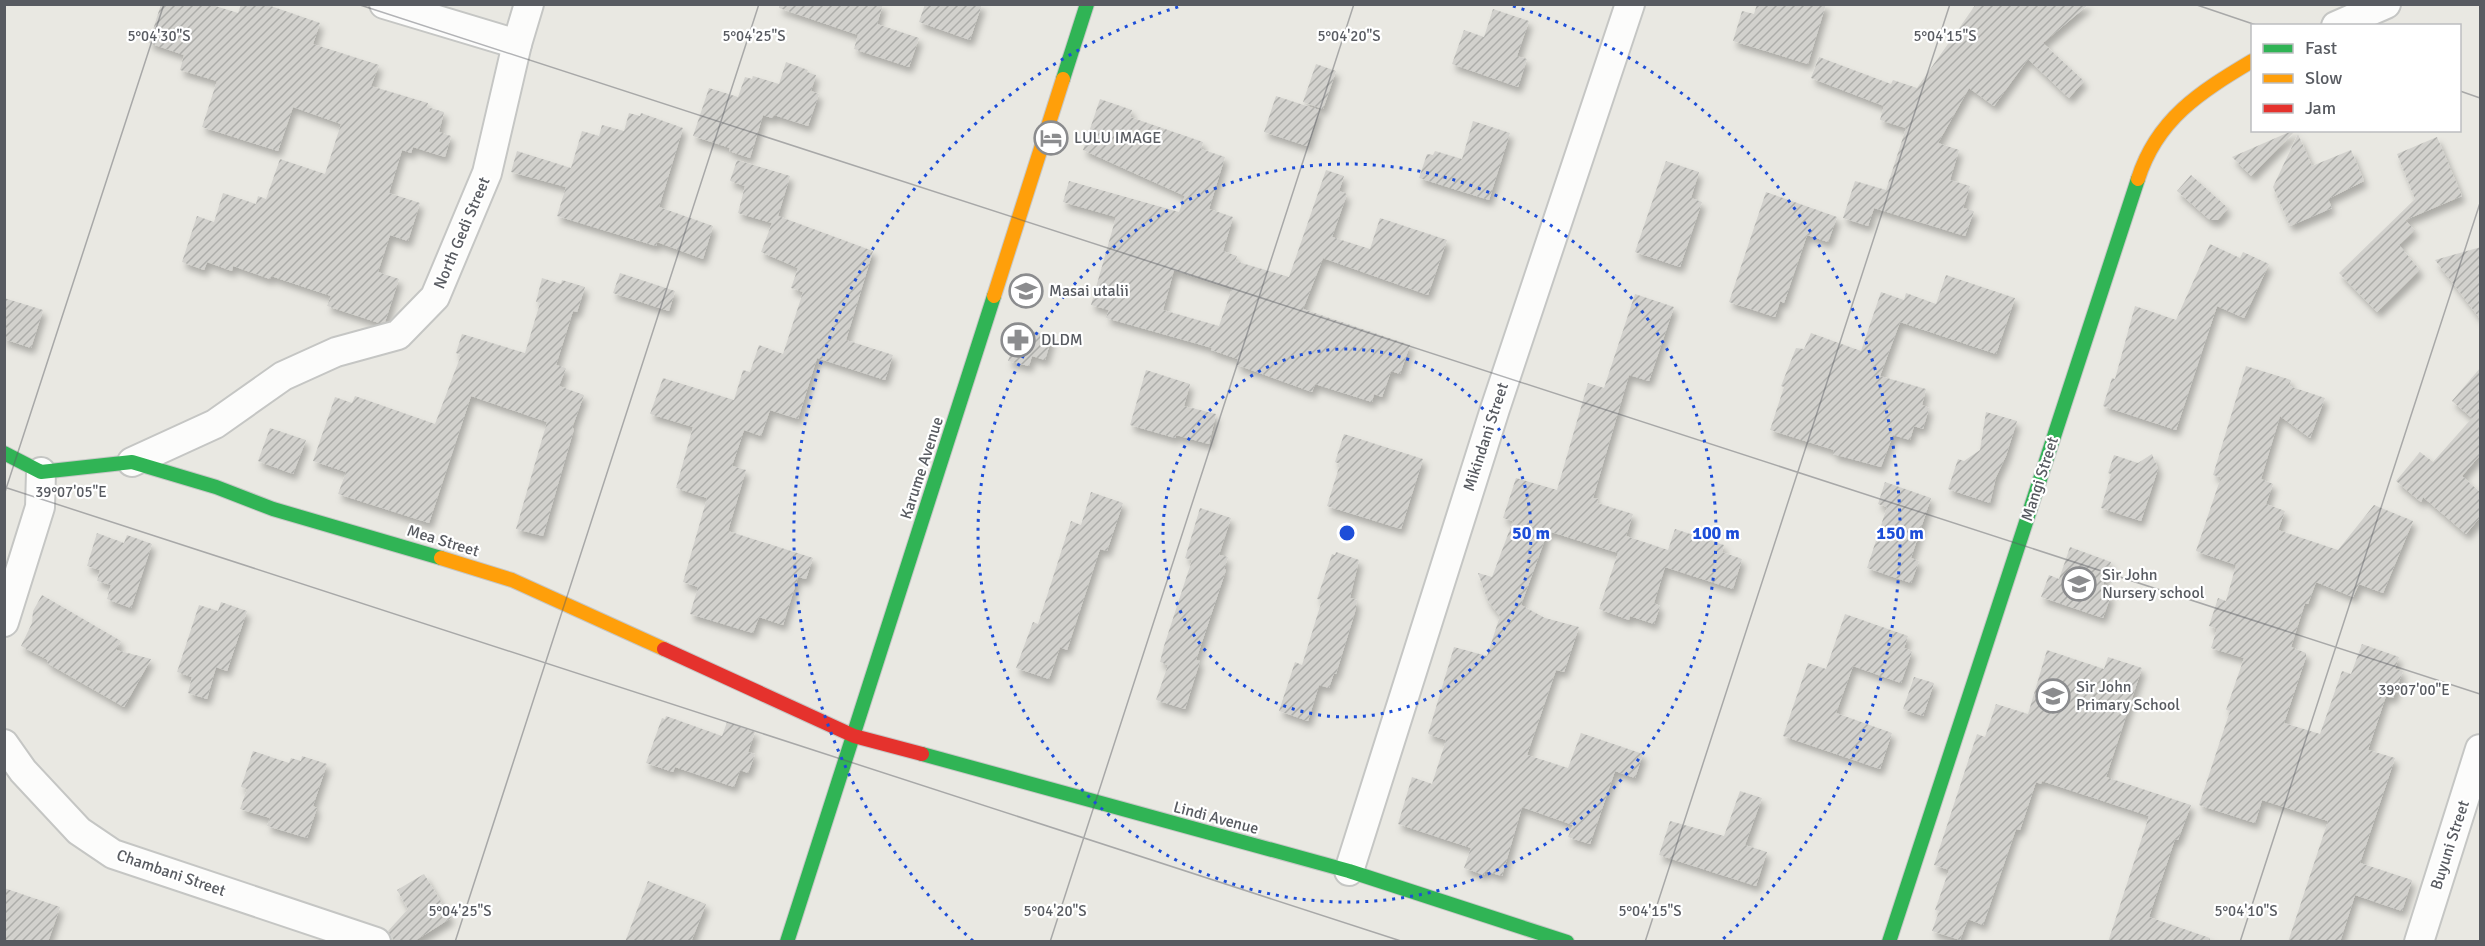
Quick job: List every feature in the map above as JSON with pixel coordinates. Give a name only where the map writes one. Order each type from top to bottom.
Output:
[{"type":"street","points":[[384,4],[517,45]]},
{"type":"street","name":"North Gedi Street","points":[[132,462],[215,424],[283,376],[336,352],[398,335],[435,297],[487,173],[529,4]]},
{"type":"street","name":"Karume Avenue","points":[[787,942],[1088,4]]},
{"type":"street","name":"Mikindani Street","points":[[1349,871],[1495,409],[1630,4]]},
{"type":"street","points":[[2341,24],[2386,4]]},
{"type":"street","name":"Mangi Street","points":[[1889,942],[2145,157],[2170,118],[2206,89],[2251,62]]},
{"type":"street","points":[[4,453],[41,472],[40,507],[4,621]]},
{"type":"street","name":"Mea Street","points":[[41,472],[132,462],[216,487],[273,509],[512,580],[854,736]]},
{"type":"street","name":"Lindi Avenue","points":[[854,736],[1349,871],[1567,942]]},
{"type":"street","name":"Chambani Street","points":[[4,744],[23,771],[80,831],[112,854],[376,942]]},
{"type":"street","name":"Buyuni Street","points":[[2419,942],[2481,749]]},
{"type":"building","points":[[161,4],[209,4],[238,13],[241,4],[265,4],[320,23],[313,44],[379,65],[371,86],[428,103],[427,107],[444,112],[439,132],[451,136],[445,157],[413,147],[411,153],[402,150],[389,193],[420,203],[408,241],[390,235],[378,272],[399,279],[385,322],[379,323],[327,306],[331,296],[271,276],[270,279],[233,266],[232,271],[207,262],[204,270],[182,262],[197,216],[214,222],[223,193],[256,204],[258,196],[266,199],[280,159],[325,174],[341,124],[293,107],[278,151],[202,127],[217,81],[180,70],[184,55],[149,43]]},
{"type":"building","points":[[779,4],[883,4],[877,24],[919,38],[909,67],[854,49],[858,35],[779,8]]},
{"type":"building","points":[[925,4],[982,4],[970,40],[919,22]]},
{"type":"building","points":[[1757,4],[1826,4],[1808,64],[1733,41],[1742,11],[1754,14]]},
{"type":"building","points":[[1976,4],[2089,4],[2043,43],[2084,81],[2069,98],[2028,59],[1994,106],[1969,88],[1938,143],[1959,150],[1950,180],[1970,186],[1963,208],[1974,211],[1965,236],[1874,208],[1868,226],[1843,218],[1855,181],[1886,190],[1906,128],[1880,120],[1884,106],[1811,78],[1819,57],[1891,84],[1893,80],[1917,88]]},
{"type":"building","points":[[1493,9],[1529,21],[1517,56],[1527,59],[1518,87],[1452,64],[1464,30],[1484,37]]},
{"type":"building","points":[[786,62],[816,75],[811,91],[819,94],[808,126],[774,115],[772,118],[763,115],[750,158],[729,151],[730,148],[693,136],[709,88],[738,97],[745,77],[752,79],[753,76],[779,84]]},
{"type":"building","points":[[1316,64],[1336,71],[1323,109],[1303,102]]},
{"type":"building","points":[[1276,96],[1319,110],[1307,146],[1264,132]]},
{"type":"building","points":[[1100,99],[1132,110],[1130,117],[1203,142],[1201,149],[1225,157],[1209,209],[1233,217],[1223,251],[1237,256],[1235,261],[1289,277],[1326,170],[1344,176],[1339,191],[1347,194],[1332,237],[1370,249],[1380,218],[1447,240],[1428,295],[1323,258],[1303,309],[1410,345],[1400,374],[1391,371],[1382,397],[1374,394],[1372,402],[1315,384],[1312,392],[1237,365],[1238,359],[1211,350],[1212,348],[1106,318],[1109,310],[1091,305],[1116,217],[1063,202],[1069,181],[1179,212],[1185,196],[1083,150]],"holes":[[[1174,270],[1232,288],[1219,326],[1163,310]]]},
{"type":"building","points":[[629,113],[640,116],[641,113],[683,128],[659,207],[713,226],[703,259],[657,242],[656,246],[557,216],[566,187],[511,172],[517,151],[571,168],[582,131],[599,136],[602,125],[624,131]]},
{"type":"building","points":[[1473,121],[1510,133],[1489,200],[1419,178],[1427,154],[1433,155],[1435,151],[1462,159]]},
{"type":"building","points":[[2289,132],[2294,132],[2251,176],[2232,157]]},
{"type":"building","points":[[2298,134],[2312,166],[2351,150],[2364,181],[2328,199],[2332,208],[2290,226],[2273,187]]},
{"type":"building","points":[[2437,137],[2462,196],[2405,220],[2415,230],[2399,245],[2420,270],[2377,312],[2339,273],[2415,199],[2397,154]]},
{"type":"building","points":[[737,160],[790,176],[778,216],[873,251],[846,340],[893,355],[885,380],[817,358],[798,419],[770,410],[761,436],[744,430],[732,466],[746,470],[728,531],[813,558],[806,579],[798,577],[783,625],[759,617],[753,633],[690,614],[698,587],[683,582],[707,498],[676,488],[693,427],[650,414],[663,378],[734,400],[743,370],[750,372],[759,345],[783,354],[803,292],[791,288],[798,268],[761,252],[772,223],[738,213],[745,186],[730,181]]},
{"type":"building","points":[[1666,161],[1699,172],[1691,198],[1702,202],[1680,267],[1635,252]]},
{"type":"building","points":[[2191,175],[2228,208],[2218,220],[2210,220],[2177,191]]},
{"type":"building","points":[[1766,192],[1837,217],[1828,242],[1807,235],[1784,303],[1780,301],[1775,317],[1729,302]]},
{"type":"building","points":[[2210,244],[2240,258],[2243,252],[2269,264],[2244,318],[2217,306],[2176,430],[2103,406],[2112,378],[2115,379],[2135,306],[2176,320]]},
{"type":"building","points":[[2481,247],[2481,320],[2435,260]]},
{"type":"building","points":[[620,273],[675,291],[669,311],[613,293]]},
{"type":"building","points":[[1946,275],[2015,298],[1996,354],[1900,322],[1880,376],[1926,389],[1922,405],[1929,408],[1923,429],[1914,426],[1910,440],[1893,435],[1881,467],[1833,454],[1834,450],[1770,430],[1784,387],[1781,386],[1796,348],[1804,349],[1811,333],[1861,351],[1881,292],[1904,300],[1906,293],[1936,304]]},
{"type":"building","points":[[542,278],[561,284],[562,280],[585,287],[577,312],[573,311],[556,365],[566,368],[559,386],[584,395],[572,428],[574,429],[543,536],[516,529],[547,422],[471,396],[429,523],[338,494],[346,472],[313,461],[335,397],[352,403],[355,396],[435,424],[461,355],[456,353],[462,334],[525,353],[540,303],[536,302]]},
{"type":"building","points":[[1635,294],[1674,307],[1649,381],[1629,375],[1593,498],[1598,499],[1597,503],[1633,514],[1626,536],[1668,550],[1675,529],[1724,545],[1722,552],[1742,559],[1733,589],[1665,567],[1654,603],[1660,606],[1654,624],[1630,616],[1629,620],[1599,609],[1618,553],[1548,531],[1521,605],[1545,618],[1579,627],[1564,672],[1556,670],[1527,755],[1568,768],[1581,733],[1643,754],[1635,778],[1615,771],[1590,844],[1568,837],[1573,825],[1522,807],[1502,876],[1485,871],[1484,875],[1464,868],[1471,848],[1398,824],[1412,777],[1432,784],[1446,740],[1428,734],[1454,647],[1487,656],[1500,616],[1488,601],[1478,573],[1492,577],[1513,521],[1503,518],[1516,478],[1557,490],[1588,383],[1604,388]]},
{"type":"building","points":[[4,298],[43,310],[31,348],[4,339]]},
{"type":"building","points":[[1020,327],[1052,337],[1045,360],[1032,356],[1029,366],[1008,361]]},
{"type":"building","points":[[2246,366],[2291,380],[2289,386],[2325,398],[2310,438],[2280,416],[2261,479],[2273,484],[2266,504],[2285,511],[2278,530],[2338,550],[2374,505],[2413,521],[2383,593],[2359,584],[2353,597],[2316,582],[2308,604],[2305,603],[2291,647],[2306,653],[2306,657],[2284,723],[2320,734],[2342,671],[2351,674],[2362,644],[2399,657],[2395,669],[2403,671],[2393,698],[2386,696],[2368,750],[2395,758],[2360,863],[2412,880],[2402,911],[2355,895],[2340,942],[2288,942],[2328,821],[2262,800],[2255,823],[2199,805],[2230,711],[2226,710],[2244,658],[2211,648],[2217,629],[2209,626],[2218,598],[2226,601],[2236,565],[2196,551],[2221,477],[2213,475]]},
{"type":"building","points":[[2481,367],[2481,454],[2462,476],[2481,493],[2481,516],[2466,534],[2423,497],[2421,502],[2396,481],[2420,452],[2433,462],[2472,418],[2452,401]]},
{"type":"building","points":[[1146,370],[1190,384],[1184,406],[1216,414],[1209,444],[1176,435],[1175,438],[1130,425]]},
{"type":"building","points":[[1986,412],[2017,421],[2006,456],[1996,477],[1990,503],[1948,489],[1958,459],[1964,461],[1980,450]]},
{"type":"building","points":[[270,428],[306,440],[293,474],[258,461]]},
{"type":"building","points":[[1344,434],[1423,459],[1401,529],[1327,506],[1340,464],[1335,462]]},
{"type":"building","points":[[2152,454],[2158,469],[2141,521],[2101,508],[2114,455],[2138,463]]},
{"type":"building","points":[[1885,482],[1931,498],[1911,558],[1919,561],[1911,583],[1867,568],[1887,507],[1878,504]]},
{"type":"building","points":[[1091,492],[1123,503],[1107,551],[1100,549],[1067,650],[1060,647],[1049,679],[1016,668],[1033,622],[1038,624],[1071,521],[1081,525]]},
{"type":"building","points":[[1200,508],[1231,518],[1219,555],[1228,557],[1224,569],[1226,570],[1196,660],[1200,661],[1185,709],[1156,700],[1168,665],[1160,662],[1192,560],[1185,558]]},
{"type":"building","points":[[97,533],[124,543],[127,535],[152,544],[131,608],[107,599],[111,585],[97,581],[100,570],[87,566]]},
{"type":"building","points":[[2070,547],[2111,562],[2101,591],[2111,595],[2103,618],[2041,597],[2049,575],[2059,579]]},
{"type":"building","points":[[1336,552],[1359,560],[1350,598],[1357,600],[1336,674],[1334,673],[1329,688],[1319,685],[1308,721],[1279,711],[1295,662],[1302,665],[1322,600],[1317,599],[1332,554],[1335,555]]},
{"type":"building","points":[[42,595],[121,641],[116,650],[151,659],[124,707],[21,646],[32,623],[33,611]]},
{"type":"building","points":[[221,602],[247,611],[227,671],[216,667],[207,699],[188,693],[192,677],[177,672],[199,605],[218,611]]},
{"type":"building","points":[[1845,614],[1908,636],[1904,648],[1912,651],[1901,683],[1853,666],[1836,713],[1892,733],[1880,769],[1783,736],[1808,663],[1826,669]]},
{"type":"building","points":[[2047,650],[2104,669],[2108,657],[2142,668],[2106,777],[2191,805],[2178,840],[2175,839],[2149,917],[2210,938],[2210,942],[2108,942],[2149,816],[2042,781],[2041,784],[2036,782],[2020,830],[2016,829],[1983,925],[1968,919],[1960,940],[1932,931],[1939,911],[1935,910],[1949,870],[1934,865],[1977,734],[1985,737],[1996,704],[2028,714]]},
{"type":"building","points":[[1914,677],[1934,683],[1923,716],[1903,709]]},
{"type":"building","points":[[666,716],[722,736],[727,722],[755,732],[748,752],[755,754],[748,773],[740,770],[734,787],[675,767],[673,772],[646,763],[662,718],[665,719]]},
{"type":"building","points":[[253,751],[289,763],[291,758],[301,761],[302,756],[327,764],[313,806],[317,808],[307,838],[267,826],[270,818],[240,809],[247,789],[241,787]]},
{"type":"building","points":[[1740,791],[1762,798],[1745,845],[1767,852],[1756,886],[1659,855],[1670,821],[1724,836]]},
{"type":"building","points":[[424,874],[451,918],[413,942],[400,942],[392,938],[388,931],[408,909],[397,890]]},
{"type":"building","points":[[648,881],[706,904],[691,942],[625,942]]},
{"type":"building","points":[[4,888],[60,907],[48,942],[4,942]]},
{"type":"traffic: fast","points":[[1063,79],[1087,4]]},
{"type":"traffic: fast","points":[[1889,942],[2138,179]]},
{"type":"traffic: fast","points":[[787,942],[994,296]]},
{"type":"traffic: fast","points":[[4,453],[41,472],[132,462],[216,487],[273,509],[441,558]]},
{"type":"traffic: fast","points":[[922,754],[1349,871],[1567,942]]},
{"type":"traffic: slow","points":[[2138,179],[2146,158],[2169,123],[2198,96],[2251,62]]},
{"type":"traffic: slow","points":[[994,296],[1063,79]]},
{"type":"traffic: slow","points":[[441,558],[512,580],[664,649]]},
{"type":"traffic: jam","points":[[664,649],[854,736],[922,754]]},
{"type":"place","name":"LULU IMAGE","points":[[1051,138]]},
{"type":"place","name":"Masai utalii","points":[[1026,291]]},
{"type":"place","name":"DLDM","points":[[1018,340]]},
{"type":"place","name":"Sir John Nursery school","points":[[2079,584]]},
{"type":"place","name":"Sir John Primary School","points":[[2053,696]]}]
